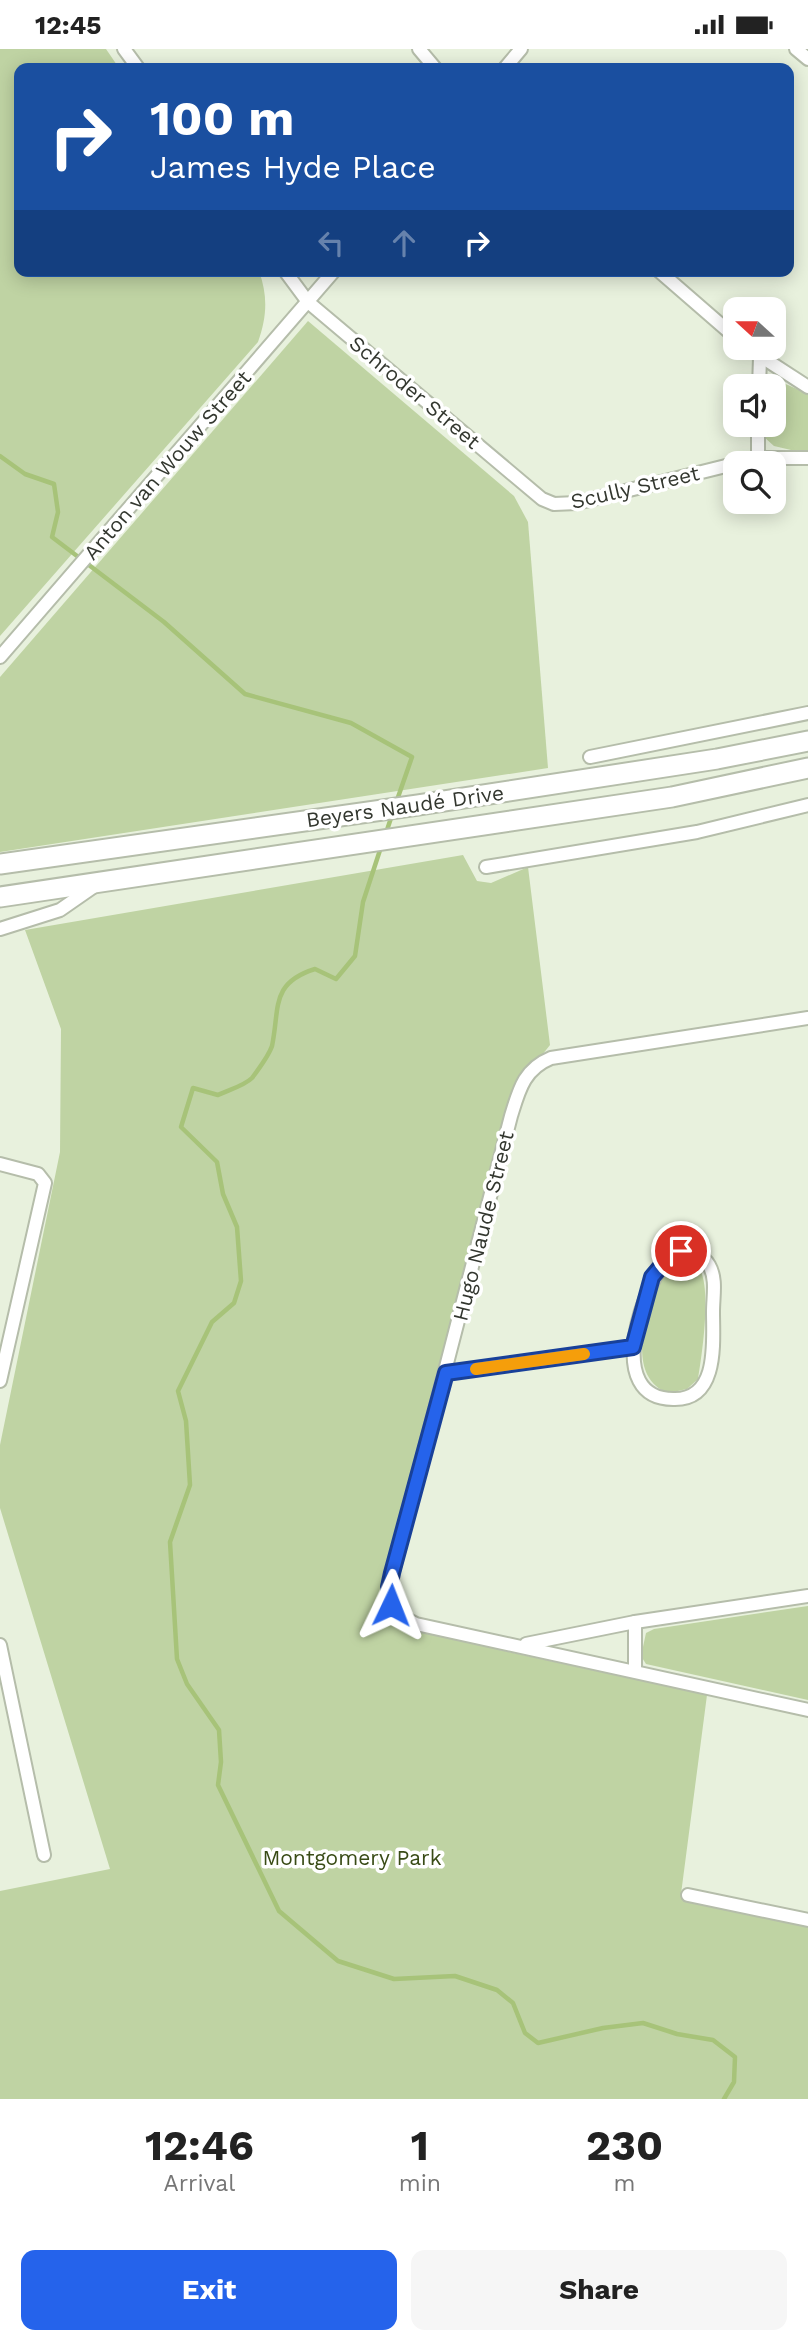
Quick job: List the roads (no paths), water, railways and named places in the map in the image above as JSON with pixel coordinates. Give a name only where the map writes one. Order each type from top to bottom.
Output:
[{"type":"main road","name":"Beyers Naudé Drive","points":[[0,864],[418,805],[717,759],[808,741]]},
{"type":"main road","name":"Beyers Naudé Drive","points":[[0,897],[658,799],[761,781],[808,768]]},
{"type":"street","points":[[419,49],[431,63]]},
{"type":"street","points":[[509,63],[521,49]]},
{"type":"street","points":[[796,49],[808,59]]},
{"type":"street","name":"Schroder Street","points":[[290,277],[309,302],[542,499],[554,504]]},
{"type":"street","name":"Anton van Wouw Street","points":[[0,657],[329,277]]},
{"type":"street","points":[[666,277],[723,327]]},
{"type":"street","points":[[765,361],[808,387]]},
{"type":"street","name":"Scully Street","points":[[786,458],[808,458]]},
{"type":"street","name":"Scully Street","points":[[554,504],[577,503],[723,467]]},
{"type":"street","points":[[590,757],[808,713]]},
{"type":"street","points":[[486,867],[697,832],[808,805]]},
{"type":"street","name":"Beyers Naudé Drive","points":[[0,929],[60,910],[99,883]]},
{"type":"street","name":"Hugo Naude Street","points":[[808,1018],[551,1058],[529,1071],[511,1116],[389,1587],[391,1605],[416,1624],[808,1710]]},
{"type":"street","points":[[0,1164],[38,1174],[45,1183],[0,1381]]},
{"type":"street","points":[[681,1251],[696,1254],[707,1262],[714,1276],[713,1358],[704,1384],[693,1394],[674,1399],[651,1392],[633,1369],[633,1347],[652,1277],[661,1263],[673,1252],[681,1251]]},
{"type":"street","points":[[446,1373],[633,1347]]},
{"type":"street","points":[[518,1646],[635,1622],[808,1596]]},
{"type":"street","points":[[635,1622],[635,1670]]},
{"type":"street","points":[[0,1645],[44,1855]]},
{"type":"street","points":[[688,1895],[808,1920]]},
{"type":"waterway","points":[[0,456],[25,474],[54,484],[58,512],[52,537],[164,622],[245,694],[351,723],[412,757],[396,803]]},
{"type":"waterway","points":[[386,833],[392,815]]},
{"type":"waterway","points":[[382,844],[363,902],[355,956],[336,979],[315,969],[290,982],[284,989],[277,1009],[272,1046],[252,1078],[218,1095],[193,1088],[181,1127],[217,1162],[223,1194],[237,1227],[241,1281],[234,1303],[212,1322],[178,1391],[186,1421],[190,1485],[170,1542],[177,1659],[187,1684],[219,1730],[221,1762],[218,1785],[279,1911],[338,1961],[394,1979],[455,1976],[497,1990],[513,2003],[525,2033],[538,2043],[603,2028],[643,2023],[677,2034],[713,2040],[735,2057],[734,2082],[724,2099]]},
{"type":"park label","name":"Montgomery Park","points":[[352,1857]]}]
